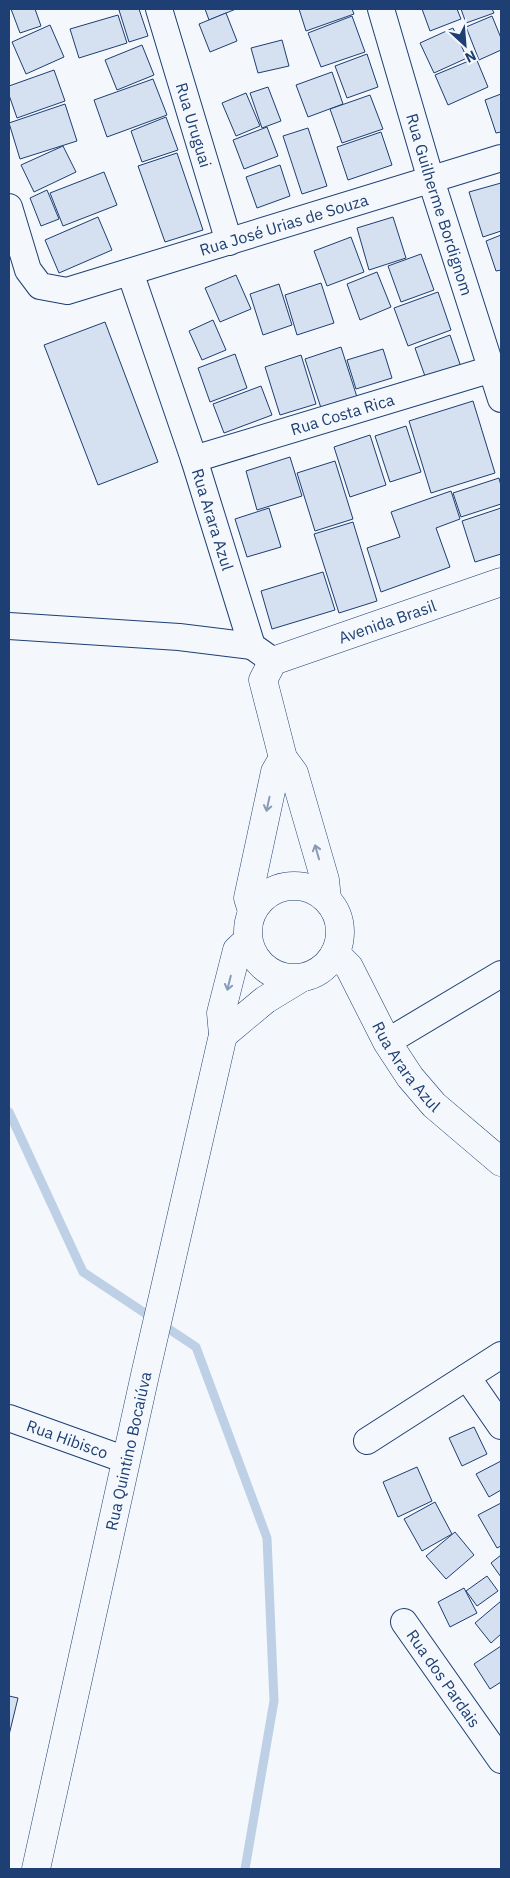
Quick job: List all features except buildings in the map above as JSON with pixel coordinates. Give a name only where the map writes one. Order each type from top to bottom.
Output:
[{"type":"street","name":"Rua Uruguai","points":[[159,9],[230,242]]},
{"type":"street","name":"Rua Guilherme Bordignom","points":[[381,9],[431,180],[501,399]]},
{"type":"street","name":"Rua José Urias de Souza","points":[[9,207],[28,270],[40,286],[67,291],[501,158]]},
{"type":"street","name":"Rua Arara Azul","points":[[130,272],[263,653]]},
{"type":"street","name":"Rua Costa Rica","points":[[194,459],[492,369]]},
{"type":"street","name":"Avenida Brasil","points":[[263,653],[501,582]]},
{"type":"street","points":[[9,626],[179,637],[263,653],[263,680],[283,758],[294,773],[325,880],[327,899]]},
{"type":"street","points":[[252,911],[248,898],[275,772],[283,758]]},
{"type":"street","points":[[223,1036],[265,1000],[326,965],[335,953],[340,939],[340,925],[335,911],[327,899],[315,891],[301,886],[287,886],[273,891],[261,899],[252,911],[248,925],[248,940],[252,953],[261,965],[273,973],[286,978],[301,978]]},
{"type":"street","name":"Rua Quintino Bocaiúva","points":[[36,1869],[145,1375],[223,1036],[221,1013],[237,950],[248,940]]},
{"type":"street","name":"Rua Arara Azul","points":[[335,953],[349,967],[387,1042],[410,1077],[434,1105],[500,1159]]},
{"type":"street","points":[[387,1042],[501,974]]},
{"type":"street","points":[[367,1441],[501,1355]]},
{"type":"street","points":[[467,1377],[501,1426]]},
{"type":"street","name":"Rua Hibisco","points":[[9,1418],[126,1460]]},
{"type":"street","name":"Rua dos Pardais","points":[[404,1622],[501,1760]]},
{"type":"waterway","points":[[9,1112],[83,1272],[196,1347],[267,1538],[274,1701],[245,1869]]}]
